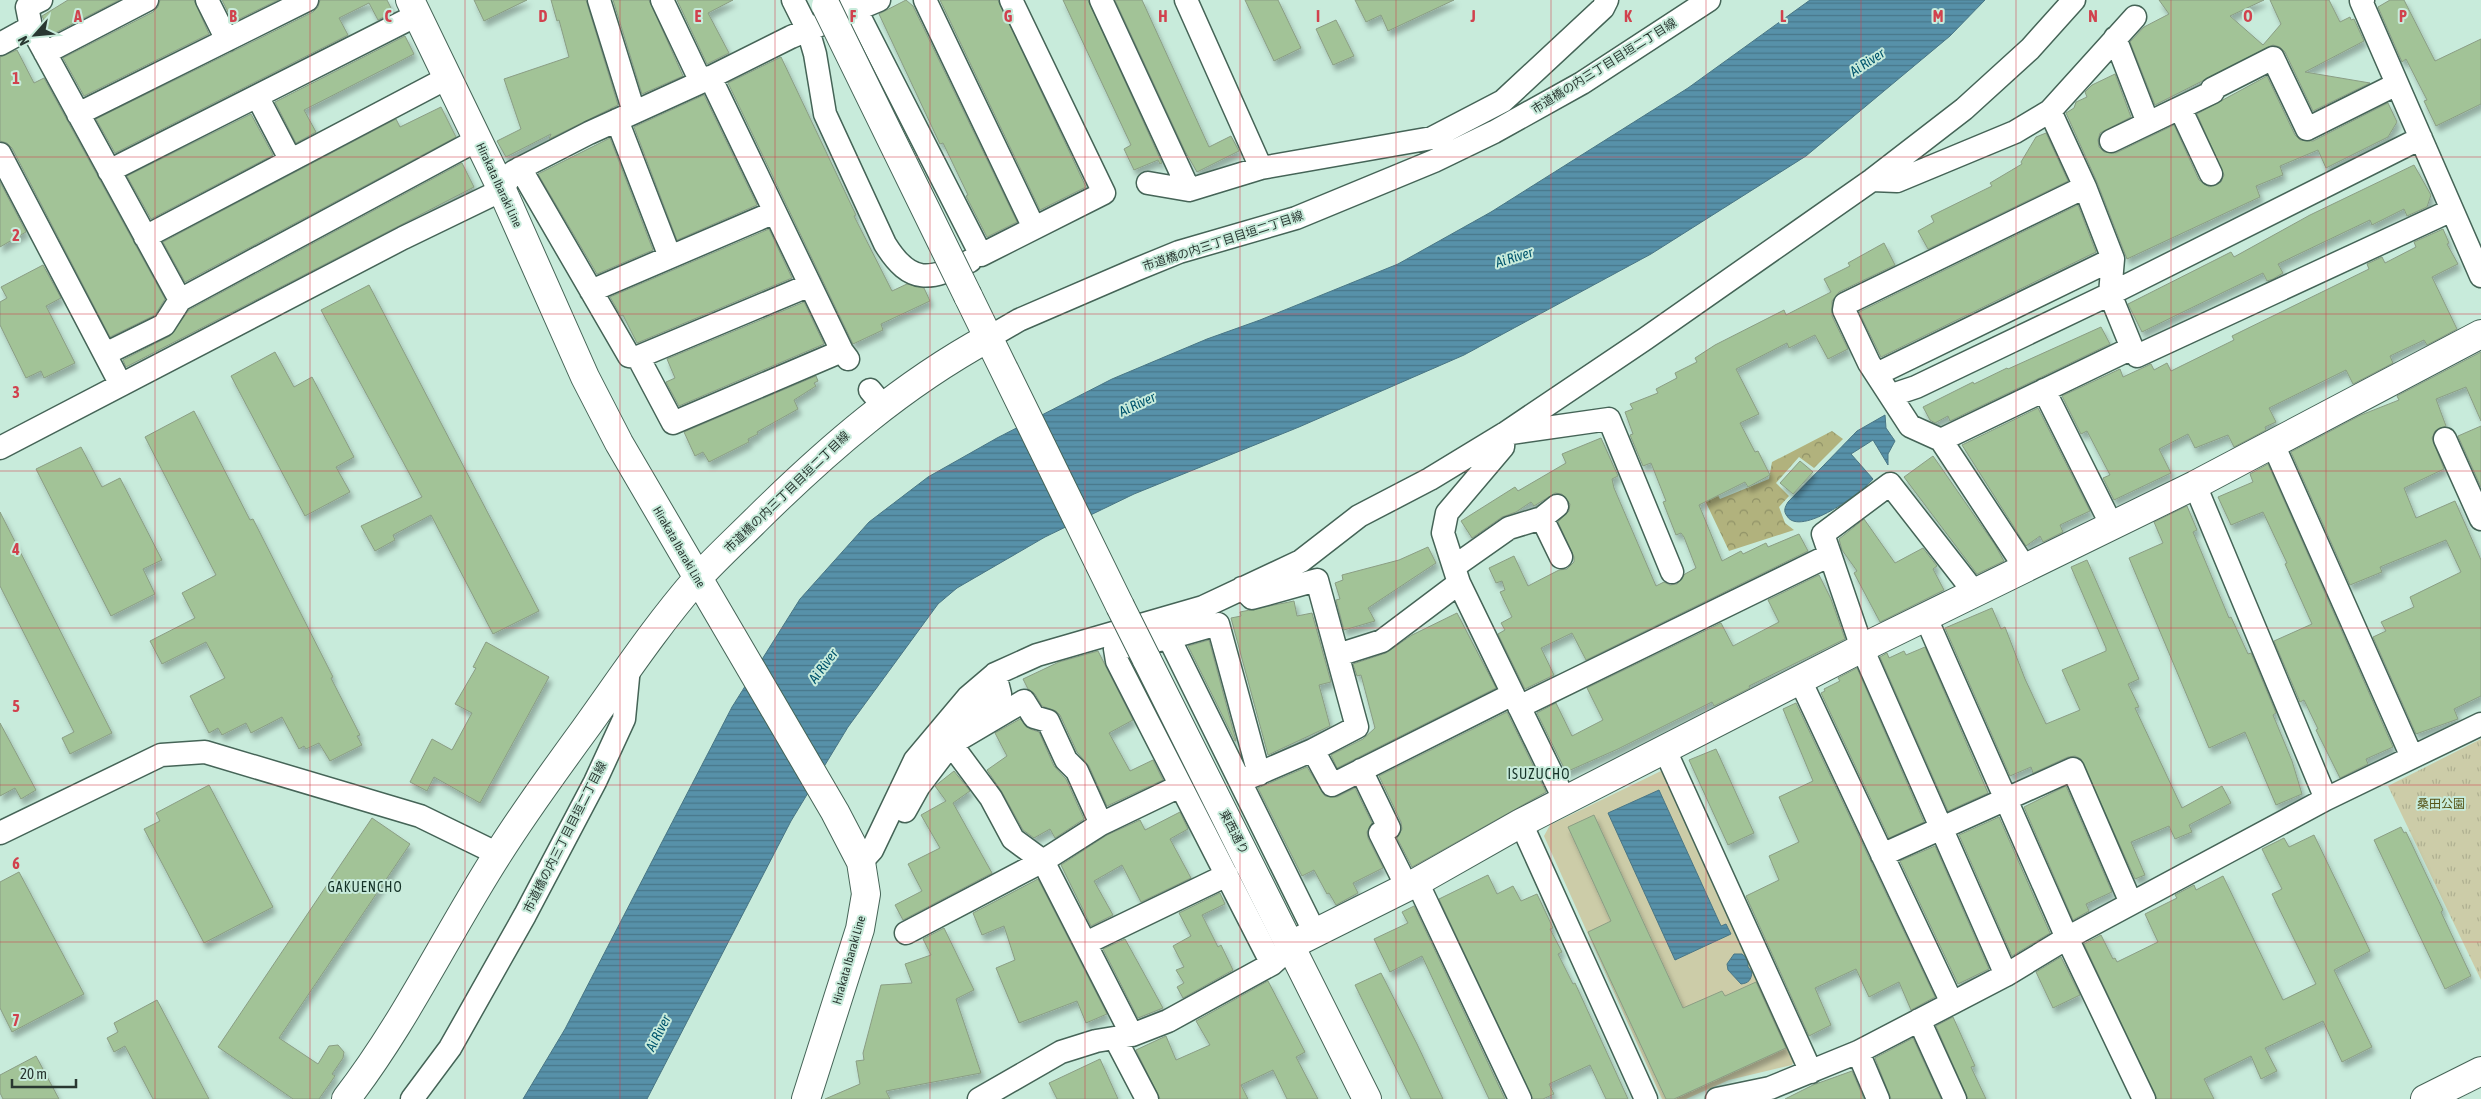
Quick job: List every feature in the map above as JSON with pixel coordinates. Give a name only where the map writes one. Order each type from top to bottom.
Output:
[{"type":"street","points":[[41,0],[27,7],[31,28],[180,300]]},
{"type":"street","points":[[45,52],[147,0]]},
{"type":"street","points":[[207,0],[227,40]]},
{"type":"street","points":[[78,114],[307,0]]},
{"type":"street","points":[[599,0],[626,116],[670,257]]},
{"type":"street","points":[[638,357],[673,423],[845,355],[775,212],[662,0]]},
{"type":"street","points":[[793,0],[808,30],[815,54],[825,114],[885,244],[895,260],[910,271],[926,276],[940,275],[1104,193],[1011,0]]},
{"type":"street","points":[[0,448],[403,238],[502,190],[513,172],[520,168],[808,30],[839,4],[879,0]]},
{"type":"street","points":[[925,0],[1034,228]]},
{"type":"street","points":[[1101,0],[1189,190]]},
{"type":"street","points":[[1186,0],[1261,168]]},
{"type":"street","points":[[1148,183],[1189,190],[1261,168],[1467,132],[1504,101],[1603,8],[1607,0]]},
{"type":"street","name":"市道橋の内三丁目目垣二丁目線","points":[[412,1099],[450,1048],[525,915],[595,782],[624,719],[629,667],[704,590],[795,482],[850,432],[877,398],[993,346],[1019,320],[1134,270],[1179,252],[1296,218],[1354,195],[1467,132],[1582,83],[1709,0]]},
{"type":"street","points":[[1272,964],[1117,661],[1115,649],[1167,629],[1203,607],[1301,561],[1359,516],[1430,479],[1504,434],[1645,339],[1872,180],[1964,109],[2030,49],[2074,0]]},
{"type":"street","points":[[2362,0],[2481,276]]},
{"type":"street","points":[[839,4],[981,255]]},
{"type":"street","name":"東西通り","points":[[839,4],[968,296],[1100,566],[1367,1099]]},
{"type":"street","points":[[110,171],[257,96],[413,7]]},
{"type":"street","name":"Hirakata Ibaraki Line","points":[[413,7],[502,190],[594,394],[624,452],[835,812],[868,853],[866,894],[860,929],[806,1099]]},
{"type":"street","points":[[1872,180],[1896,181],[2015,132],[2050,111],[2135,17]]},
{"type":"street","points":[[0,44],[31,28]]},
{"type":"street","points":[[2116,38],[2148,123]]},
{"type":"street","points":[[2111,141],[2213,92],[2212,89],[2274,58],[2307,129],[2397,84]]},
{"type":"street","points":[[145,237],[447,78]]},
{"type":"street","points":[[257,96],[290,159]]},
{"type":"street","points":[[2180,108],[2211,174]]},
{"type":"street","points":[[2050,111],[2085,186],[2113,259],[2110,294],[2137,356],[2452,210]]},
{"type":"street","points":[[1892,395],[1916,387],[2110,294],[2421,138]]},
{"type":"street","points":[[105,354],[164,325],[180,300],[477,140]]},
{"type":"street","points":[[0,154],[121,385]]},
{"type":"street","points":[[520,168],[629,356],[638,357],[810,285]]},
{"type":"street","points":[[2026,569],[1941,440],[1910,426],[1877,374],[1844,310],[1845,304],[2085,186]]},
{"type":"street","points":[[591,291],[775,212]]},
{"type":"street","points":[[1877,374],[2113,259]]},
{"type":"street","points":[[981,1098],[1061,1052],[1096,1041],[1124,1036],[1168,1021],[1272,964],[1291,945],[1412,884],[1521,824],[1862,648],[2195,485],[2481,334]]},
{"type":"street","points":[[1941,440],[2132,348]]},
{"type":"street","points":[[2044,390],[2112,526]]},
{"type":"street","points":[[1504,434],[1609,419],[1672,572]]},
{"type":"street","points":[[1504,434],[1503,447],[1447,513],[1443,533],[1457,574],[1566,801]]},
{"type":"street","points":[[2445,439],[2481,519]]},
{"type":"street","points":[[2273,444],[2412,757]]},
{"type":"street","points":[[1975,593],[1890,484],[1823,534],[1862,648],[2006,975]]},
{"type":"street","points":[[2195,485],[2326,799]]},
{"type":"street","points":[[1338,655],[1382,641],[1509,528],[1550,512],[1561,557]]},
{"type":"street","points":[[1313,750],[1332,785],[1830,555]]},
{"type":"street","points":[[1242,588],[1252,598],[1317,580],[1357,727],[1313,750],[1250,778]]},
{"type":"street","points":[[1926,618],[2067,938],[2144,1099]]},
{"type":"street","points":[[868,853],[915,760],[968,697],[995,674],[1037,656],[1167,629],[1218,624],[1250,778]]},
{"type":"street","points":[[1167,629],[1250,778],[1315,933]]},
{"type":"street","points":[[346,1099],[367,1071],[409,1007],[498,854],[629,667]]},
{"type":"street","points":[[868,853],[893,832],[919,786],[974,716],[1000,694],[995,674]]},
{"type":"street","points":[[1800,680],[1952,1003]]},
{"type":"street","points":[[951,744],[1024,701],[1034,717],[1048,721],[1066,760],[1077,771],[1101,824]]},
{"type":"street","points":[[1716,1099],[1773,1094],[1811,1072],[1858,1052],[2006,975],[2067,938],[2326,799],[2481,724]]},
{"type":"street","points":[[951,744],[991,798],[1013,839],[1043,861],[1086,943],[1124,1036],[1147,1099]]},
{"type":"street","points":[[1665,750],[1811,1072]]},
{"type":"street","points":[[0,833],[161,755],[204,752],[420,816],[498,854]]},
{"type":"street","points":[[1882,855],[2074,769],[2131,903]]},
{"type":"street","points":[[1361,770],[1389,828],[1380,833],[1412,884],[1520,1099]]},
{"type":"street","points":[[906,933],[1043,861],[1101,824],[1180,786]]},
{"type":"street","points":[[1521,824],[1646,1099]]},
{"type":"street","points":[[1086,943],[1227,875]]},
{"type":"street","points":[[1919,1020],[1955,1099]]},
{"type":"street","points":[[1858,1052],[1878,1099]]},
{"type":"street","points":[[2424,1099],[2481,1071]]},
{"type":"green space","points":[[1832,431],[1843,439],[1814,468],[1799,457],[1776,483],[1789,496],[1779,507],[1785,523],[1794,530],[1729,551],[1673,433],[1694,454],[1720,499],[1769,479],[1772,462]]},
{"type":"green space","name":"桑田公園","points":[[2481,739],[2481,980],[2388,786]]},
{"type":"green space","points":[[1661,771],[1670,774],[1797,1053],[1792,1065],[1729,1080],[1686,1099],[1662,1099],[1544,836],[1550,825]]},
{"type":"water","name":"Ai River","points":[[1810,0],[1985,0],[1950,36],[1806,156],[1651,254],[1464,355],[1299,427],[1134,494],[1045,537],[957,588],[938,604],[848,727],[791,821],[647,1099],[523,1099],[565,1029],[732,707],[800,599],[869,522],[928,477],[997,438],[1112,379],[1207,339],[1260,320],[1398,264],[1491,212],[1688,88]]},
{"type":"water","points":[[1885,415],[1886,428],[1895,441],[1888,454],[1888,465],[1873,440],[1851,454],[1873,479],[1867,485],[1831,511],[1817,517],[1805,521],[1794,521],[1787,516],[1785,509],[1788,502],[1857,431]]},
{"type":"water","points":[[1659,790],[1721,926],[1726,924],[1731,934],[1675,960],[1608,813]]},
{"type":"water","points":[[1734,954],[1742,954],[1748,959],[1748,967],[1752,972],[1750,979],[1746,983],[1741,984],[1728,970],[1727,964]]},
{"type":"building","points":[[68,0],[119,0],[51,35],[42,16]]},
{"type":"building","points":[[160,0],[194,0],[209,34],[84,96],[63,58],[153,12],[158,7]]},
{"type":"building","points":[[222,0],[278,0],[233,22]]},
{"type":"building","points":[[320,0],[387,0],[393,12],[378,20],[369,3],[339,18],[348,35],[115,153],[96,119],[313,12],[318,7]]},
{"type":"building","points":[[474,0],[527,0],[484,21]]},
{"type":"building","points":[[551,0],[586,0],[618,105],[549,139],[551,134],[506,157],[497,141],[521,129],[504,79],[569,57],[559,20],[557,21]]},
{"type":"building","points":[[613,0],[649,0],[683,76],[642,94]]},
{"type":"building","points":[[677,0],[733,0],[708,13],[729,53],[707,64]]},
{"type":"building","points":[[906,0],[913,6],[1017,222],[987,237],[966,196],[968,195],[943,143],[940,144],[879,14]]},
{"type":"building","points":[[940,0],[998,0],[1086,187],[1040,210]]},
{"type":"building","points":[[1063,0],[1088,0],[1162,163],[1160,164],[1158,160],[1134,170],[1124,149],[1131,145]]},
{"type":"building","points":[[1115,0],[1142,0],[1209,147],[1231,136],[1239,151],[1197,172],[1185,151]]},
{"type":"building","points":[[1245,0],[1278,0],[1301,48],[1274,61]]},
{"type":"building","points":[[1355,0],[1454,0],[1388,31],[1381,15],[1366,22]]},
{"type":"building","points":[[2159,0],[2264,0],[2230,16],[2263,45],[2281,24],[2270,0],[2329,0],[2340,22],[2350,17],[2351,20],[2354,19],[2364,41],[2305,72],[2370,83],[2313,111],[2285,52],[2280,47],[2273,45],[2155,105],[2130,42],[2144,27],[2169,14]]},
{"type":"building","points":[[2390,0],[2404,0],[2435,61],[2481,39],[2481,104],[2436,126],[2424,101],[2427,100],[2406,59],[2402,62],[2378,7]]},
{"type":"building","points":[[1336,20],[1354,56],[1333,65],[1316,29]]},
{"type":"building","points":[[405,36],[414,54],[304,110],[316,132],[296,143],[275,102]]},
{"type":"building","points":[[17,50],[34,83],[44,78],[165,299],[155,315],[110,337],[12,148],[7,143],[0,141],[0,57]]},
{"type":"building","points":[[781,57],[856,215],[854,216],[892,291],[907,284],[924,288],[930,301],[881,324],[883,330],[853,344],[728,83]]},
{"type":"building","points":[[2115,74],[2131,117],[2100,133],[2099,147],[2104,152],[2116,153],[2174,125],[2199,180],[2209,187],[2221,182],[2224,175],[2197,114],[2267,76],[2295,135],[2300,140],[2313,141],[2388,103],[2397,122],[2388,137],[2326,168],[2318,150],[2280,166],[2283,175],[2256,186],[2260,197],[2127,259],[2097,182],[2066,113],[2074,108],[2076,102],[2087,97],[2085,92],[2092,85]]},
{"type":"building","points":[[704,95],[757,205],[677,240],[634,127]]},
{"type":"building","points":[[441,107],[456,137],[185,282],[163,242],[396,119],[400,127]]},
{"type":"building","points":[[251,114],[273,155],[151,219],[127,176]]},
{"type":"building","points":[[2046,133],[2068,181],[1928,249],[1918,231],[1934,222],[1931,216],[1992,186],[1990,183],[2022,164],[2021,162],[2036,137]]},
{"type":"building","points":[[610,138],[653,250],[597,274],[538,174]]},
{"type":"building","points":[[462,163],[474,187],[126,367],[123,360],[170,336],[189,310]]},
{"type":"building","points":[[2414,165],[2431,195],[2427,207],[2407,216],[2404,209],[2372,225],[2370,220],[2278,264],[2283,273],[2273,279],[2267,281],[2263,273],[2142,332],[2128,304],[2231,252],[2234,257],[2310,215]]},
{"type":"building","points":[[0,182],[26,232],[0,247]]},
{"type":"building","points":[[2078,205],[2096,252],[1881,357],[1859,312]]},
{"type":"building","points":[[769,229],[792,278],[637,343],[623,315],[621,316],[610,297]]},
{"type":"building","points":[[2443,229],[2449,243],[2447,244],[2458,264],[2432,277],[2457,329],[2427,345],[2424,340],[2390,356],[2393,363],[2353,384],[2346,370],[2269,408],[2276,422],[2265,427],[2266,430],[2234,447],[2228,435],[2195,448],[2188,434],[2159,449],[2171,473],[2114,500],[2103,478],[2110,475],[2087,431],[2081,434],[2062,396],[2120,369],[2123,377],[2151,364],[2154,370],[2167,363],[2171,371],[2234,340],[2232,336],[2369,269],[2367,264],[2382,257],[2385,263],[2416,247],[2414,242]]},
{"type":"building","points":[[1884,243],[1895,265],[1839,292],[1832,301],[1832,316],[1848,349],[1828,359],[1815,335],[1789,348],[1787,343],[1736,369],[1759,414],[1740,423],[1755,452],[1758,451],[1770,475],[1748,487],[1745,482],[1699,505],[1722,561],[1741,551],[1743,554],[1766,543],[1768,547],[1799,534],[1808,551],[1586,660],[1572,633],[1541,648],[1554,675],[1525,689],[1498,634],[1505,630],[1501,623],[1512,617],[1500,592],[1505,590],[1502,581],[1496,583],[1489,568],[1514,556],[1528,586],[1559,570],[1567,569],[1574,562],[1574,557],[1558,522],[1569,511],[1570,504],[1562,494],[1555,493],[1534,506],[1531,502],[1516,512],[1502,517],[1472,538],[1461,521],[1515,487],[1518,491],[1566,463],[1562,454],[1601,438],[1618,476],[1612,479],[1614,488],[1656,586],[1664,582],[1670,585],[1677,584],[1685,574],[1696,568],[1684,537],[1681,533],[1676,535],[1663,502],[1666,501],[1651,463],[1643,466],[1630,435],[1633,434],[1625,412],[1633,409],[1630,404],[1658,393],[1656,389],[1677,378],[1675,373],[1697,362],[1695,358],[1715,345],[1784,310],[1786,315],[1831,292],[1824,279],[1850,266],[1848,263]]},
{"type":"building","points":[[43,265],[61,298],[46,306],[75,363],[44,378],[41,371],[26,378],[0,325],[0,302],[7,298],[1,287]]},
{"type":"building","points":[[369,285],[539,611],[493,634],[431,515],[393,535],[395,540],[375,551],[361,526],[422,497],[321,310]]},
{"type":"building","points":[[804,302],[824,344],[679,406],[666,382],[675,378],[667,359]]},
{"type":"building","points":[[2101,327],[2110,344],[1950,421],[1948,416],[1935,423],[1930,420],[1923,407],[1973,382],[1974,384]]},
{"type":"building","points":[[275,352],[294,387],[312,377],[354,457],[336,467],[350,492],[305,516],[231,376]]},
{"type":"building","points":[[2481,352],[2481,421],[2466,387],[2436,399],[2446,426],[2435,431],[2432,438],[2444,469],[2404,488],[2416,518],[2455,501],[2481,560],[2481,696],[2454,709],[2458,719],[2416,734],[2373,637],[2386,631],[2381,622],[2414,607],[2410,597],[2461,572],[2446,540],[2380,567],[2382,572],[2350,585],[2291,452],[2361,415],[2399,400],[2397,396]]},
{"type":"building","points":[[816,376],[818,381],[814,383],[816,386],[794,400],[798,409],[757,432],[758,434],[748,439],[749,442],[709,462],[703,452],[695,456],[684,432]]},
{"type":"building","points":[[2038,408],[2090,511],[2060,525],[2063,532],[2043,542],[2040,536],[2026,546],[1962,445]]},
{"type":"building","points":[[194,411],[250,520],[253,519],[333,677],[331,678],[360,735],[357,736],[362,745],[330,761],[319,743],[306,749],[304,746],[299,749],[282,717],[251,733],[246,723],[222,735],[218,728],[209,733],[190,696],[225,678],[206,642],[162,664],[150,641],[195,618],[182,593],[216,575],[145,437]]},
{"type":"building","points":[[2481,426],[2481,487],[2458,436]]},
{"type":"building","points":[[81,447],[102,487],[120,478],[162,560],[143,569],[155,594],[111,616],[36,469]]},
{"type":"building","points":[[1933,456],[1995,545],[2004,561],[1977,574],[1904,477]]},
{"type":"building","points":[[1800,461],[1813,472],[1793,494],[1780,483]]},
{"type":"building","points":[[2268,464],[2393,747],[2366,759],[2368,764],[2340,778],[2316,730],[2318,729],[2304,700],[2300,702],[2274,641],[2312,624],[2285,564],[2287,563],[2263,512],[2231,525],[2218,497],[2253,482],[2250,474]]},
{"type":"building","points":[[2187,506],[2197,530],[2193,532],[2229,618],[2231,617],[2248,654],[2251,653],[2276,713],[2273,715],[2292,761],[2302,794],[2276,805],[2245,732],[2209,748],[2129,558],[2163,543],[2154,522]]},
{"type":"building","points":[[0,512],[112,733],[70,754],[62,738],[74,732],[0,586]]},
{"type":"building","points":[[1864,519],[1895,563],[1923,548],[1937,566],[1933,569],[1944,590],[1880,622],[1854,573],[1857,571],[1842,550],[1839,539]]},
{"type":"building","points":[[1428,547],[1436,563],[1368,608],[1375,621],[1344,630],[1336,600],[1340,599],[1335,583],[1343,580],[1342,575],[1399,560]]},
{"type":"building","points":[[2087,560],[2139,679],[2128,684],[2139,707],[2135,708],[2182,808],[2222,786],[2231,803],[2189,825],[2192,832],[2175,839],[2169,826],[2131,842],[2145,875],[2135,879],[2081,759],[2075,756],[2068,757],[2033,773],[2031,767],[2010,776],[1945,628],[1992,608],[2001,629],[2005,627],[2025,679],[2046,724],[2080,710],[2062,670],[2106,651],[2071,567]]},
{"type":"building","points":[[1819,575],[1831,599],[1845,639],[1749,686],[1750,688],[1714,706],[1712,702],[1618,749],[1566,772],[1537,713],[1556,703],[1572,736],[1603,720],[1587,688],[1721,623],[1733,646],[1779,622],[1768,600]]},
{"type":"building","points":[[1294,601],[1297,616],[1312,613],[1331,682],[1319,685],[1330,726],[1268,755],[1231,618],[1241,616],[1240,612]]},
{"type":"building","points":[[1457,613],[1496,688],[1337,768],[1331,755],[1363,739],[1375,728],[1361,675],[1357,676],[1353,664],[1386,653],[1412,635]]},
{"type":"building","points":[[1209,640],[1236,741],[1188,646]]},
{"type":"building","points":[[486,642],[549,677],[480,803],[434,777],[427,791],[410,782],[432,739],[452,750],[472,713],[455,704],[476,668],[473,667]]},
{"type":"building","points":[[1925,647],[1988,793],[1948,811],[1880,657],[1887,653],[1889,658],[1904,651],[1906,655]]},
{"type":"building","points":[[1098,651],[1133,720],[1109,733],[1130,771],[1153,760],[1163,780],[1107,806],[1089,766],[1077,752],[1060,715],[1056,711],[1042,706],[1035,694],[1028,689],[1023,679],[1059,662]]},
{"type":"building","points":[[1857,668],[1924,822],[1889,838],[1821,693],[1825,691],[1824,689],[1840,681],[1838,678]]},
{"type":"building","points":[[1796,703],[1935,997],[1911,1010],[1899,982],[1869,997],[1856,969],[1815,988],[1831,1025],[1809,1036],[1746,896],[1779,880],[1769,856],[1799,842],[1779,797],[1813,781],[1783,709]]},
{"type":"building","points":[[1507,712],[1546,792],[1412,867],[1397,838],[1402,829],[1401,822],[1379,776]]},
{"type":"building","points":[[1020,719],[1030,729],[1039,732],[1054,766],[1066,779],[1084,819],[1055,838],[1050,829],[1034,838],[1023,830],[1002,792],[987,770],[1007,756],[995,733]]},
{"type":"building","points":[[0,723],[36,790],[21,799],[15,788],[0,796]]},
{"type":"building","points":[[1716,749],[1754,833],[1728,845],[1689,760]]},
{"type":"building","points":[[1307,767],[1325,796],[1337,797],[1355,788],[1372,823],[1367,832],[1368,838],[1383,868],[1353,883],[1358,893],[1336,905],[1329,893],[1327,894],[1314,870],[1302,876],[1258,788]]},
{"type":"building","points":[[954,771],[970,791],[953,803],[992,873],[903,920],[895,905],[922,891],[908,864],[940,848],[921,815],[946,801],[935,786]]},
{"type":"building","points":[[209,785],[273,907],[204,943],[144,829],[160,821],[156,813]]},
{"type":"building","points":[[2066,786],[2112,892],[2086,904],[2089,911],[2073,920],[2024,807]]},
{"type":"building","points":[[1180,812],[1188,829],[1170,839],[1191,878],[1141,902],[1122,865],[1094,881],[1113,915],[1091,926],[1061,865],[1107,835],[1140,820],[1145,830]]},
{"type":"building","points":[[1594,815],[1683,1008],[1722,991],[1725,996],[1756,982],[1786,1048],[1674,1099],[1666,1099],[1588,932],[1611,921],[1568,827]]},
{"type":"building","points":[[1999,817],[2050,933],[2012,956],[1959,835]]},
{"type":"building","points":[[372,818],[410,844],[279,1038],[318,1064],[329,1046],[338,1045],[344,1052],[343,1058],[332,1074],[335,1076],[319,1099],[293,1099],[218,1047]]},
{"type":"building","points":[[2401,827],[2404,833],[2406,832],[2443,910],[2441,912],[2471,976],[2445,989],[2374,840]]},
{"type":"building","points":[[2314,835],[2370,951],[2334,970],[2372,1047],[2342,1062],[2323,1021],[2265,1048],[2277,1071],[2261,1079],[2251,1056],[2204,1079],[2214,1099],[2157,1099],[2084,944],[2101,935],[2113,959],[2115,958],[2117,962],[2158,942],[2145,914],[2177,898],[2175,895],[2194,885],[2196,890],[2223,876],[2283,1000],[2316,984],[2272,894],[2282,889],[2262,849],[2284,838],[2289,847]]},
{"type":"building","points":[[1935,846],[1989,969],[1958,984],[1900,861]]},
{"type":"building","points":[[19,872],[84,994],[12,1032],[0,1008],[0,882]]},
{"type":"building","points":[[1488,875],[1497,894],[1513,886],[1521,901],[1537,894],[1553,928],[1550,929],[1562,952],[1558,954],[1573,984],[1575,983],[1628,1099],[1606,1099],[1590,1065],[1549,1084],[1554,1094],[1543,1099],[1533,1099],[1439,899]]},
{"type":"building","points":[[1038,879],[1107,1014],[1086,1023],[1077,1001],[1019,1023],[996,968],[1015,960],[1004,926],[982,935],[973,913]]},
{"type":"building","points":[[1220,893],[1225,904],[1202,915],[1218,947],[1221,945],[1233,970],[1183,998],[1177,987],[1184,983],[1176,970],[1184,967],[1173,946],[1191,936],[1179,913]]},
{"type":"building","points":[[1414,906],[1505,1099],[1489,1099],[1422,956],[1390,972],[1374,939],[1408,923],[1402,912]]},
{"type":"building","points":[[944,928],[974,990],[956,999],[981,1073],[886,1091],[890,1099],[825,1099],[860,1084],[856,1061],[864,1060],[863,1053],[881,985],[912,983],[905,964],[931,955],[923,939]]},
{"type":"building","points":[[1125,939],[1163,1008],[1138,1018],[1103,949]]},
{"type":"building","points":[[2061,957],[2080,995],[2053,1008],[2036,972]]},
{"type":"building","points":[[1381,973],[1443,1099],[1411,1099],[1355,985]]},
{"type":"building","points":[[1268,981],[1305,1052],[1296,1057],[1318,1099],[1287,1099],[1273,1070],[1241,1085],[1248,1099],[1160,1099],[1136,1050],[1166,1036],[1176,1060],[1210,1045],[1196,1021]]},
{"type":"building","points":[[157,1000],[209,1099],[153,1099],[125,1046],[114,1052],[107,1038],[118,1032],[114,1023]]},
{"type":"building","points":[[1953,1017],[1975,1066],[1971,1067],[1986,1099],[1968,1099],[1936,1026]]},
{"type":"building","points":[[1913,1038],[1941,1099],[1891,1099],[1875,1058]]},
{"type":"building","points":[[36,1056],[59,1099],[3,1099],[0,1093],[0,1075]]},
{"type":"building","points":[[1100,1059],[1118,1099],[1057,1099],[1049,1083]]},
{"type":"building","points":[[1852,1071],[1864,1099],[1785,1099],[1813,1085]]},
{"type":"district","name":"ISUZUCHO","points":[[1539,774]]},
{"type":"district","name":"GAKUENCHO","points":[[365,887]]}]
